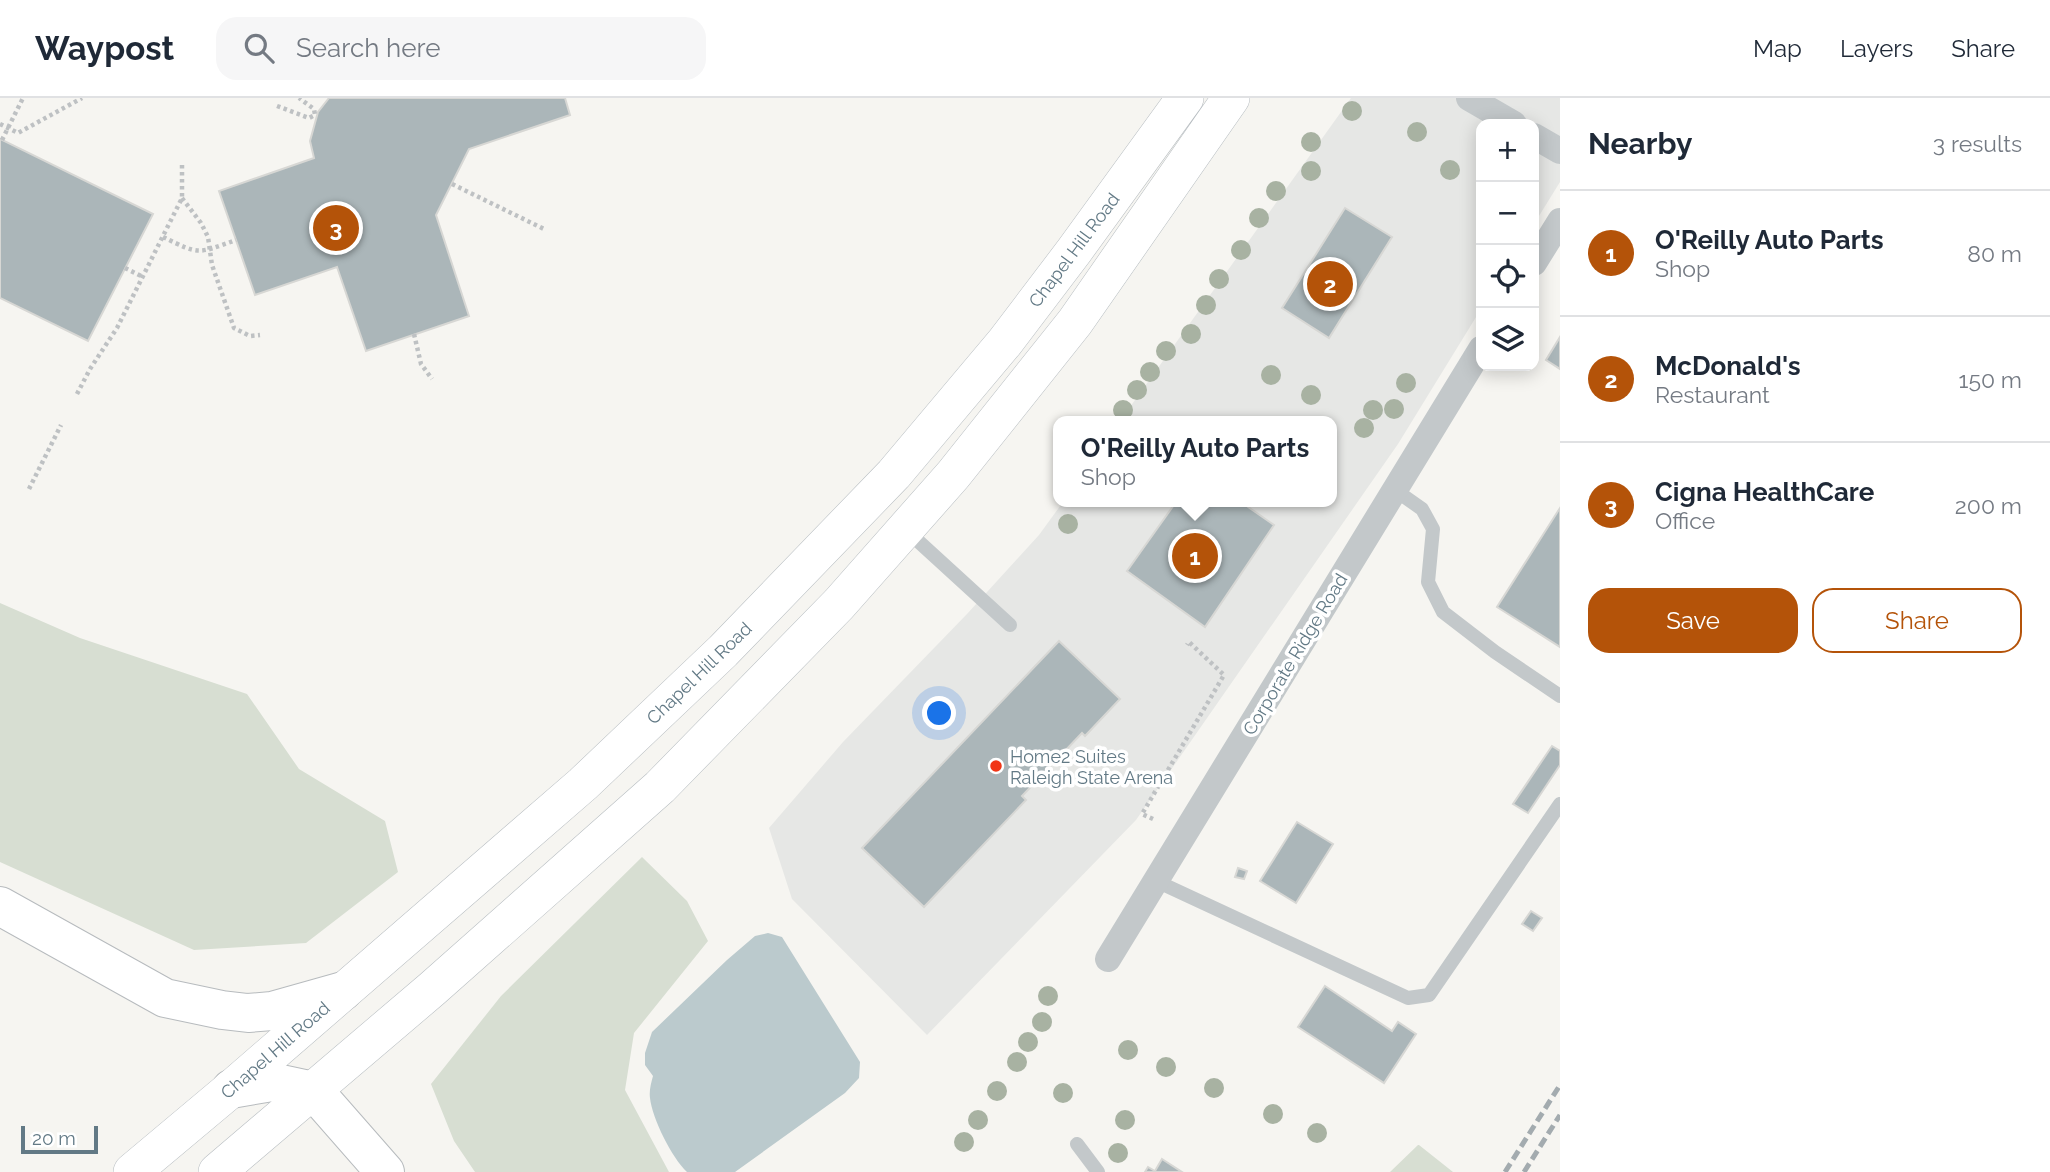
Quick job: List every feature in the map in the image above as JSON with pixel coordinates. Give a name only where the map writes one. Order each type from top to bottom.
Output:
[{"type":"highway","points":[[0,906],[165,998],[248,1013],[272,1011],[343,991]]},
{"type":"highway","points":[[232,1089],[272,1082],[314,1091],[385,1172]]},
{"type":"main road","name":"Chapel Hill Road","points":[[132,1172],[232,1089],[583,784],[723,650],[894,474],[1005,342],[1185,98]]},
{"type":"main road","points":[[217,1172],[432,989],[660,787],[839,604],[986,435],[1075,322],[1231,98]]},
{"type":"street","points":[[1469,98],[1505,119]]},
{"type":"street","points":[[1539,139],[1560,151]]},
{"type":"street","points":[[1539,255],[1560,220]]},
{"type":"street","name":"Corporate Ridge Road","points":[[1108,960],[1476,357]]},
{"type":"lane","points":[[1395,490],[1422,509],[1433,529],[1428,582],[1443,612],[1495,652],[1560,696]]},
{"type":"lane","points":[[905,529],[1010,625]]},
{"type":"lane","points":[[1156,881],[1408,998],[1429,995],[1560,804]]},
{"type":"lane","points":[[1077,1144],[1098,1172]]},
{"type":"path","points":[[2,140],[23,98]]},
{"type":"path","points":[[0,124],[18,133],[82,98]]},
{"type":"path","points":[[277,106],[309,118],[316,115],[314,109],[299,98]]},
{"type":"path","points":[[77,394],[117,328],[182,198],[182,162]]},
{"type":"path","points":[[452,184],[546,230]]},
{"type":"path","points":[[182,198],[208,237],[212,265],[234,328],[250,336],[260,335]]},
{"type":"path","points":[[163,237],[199,252],[236,240]]},
{"type":"path","points":[[125,268],[143,277]]},
{"type":"path","points":[[414,334],[421,364],[432,379]]},
{"type":"path","points":[[29,489],[61,425]]},
{"type":"path","points":[[1153,819],[1142,814],[1224,674],[1189,642],[1187,645]]},
{"type":"shaded area","points":[[1351,98],[1560,98],[1560,182],[1539,216],[1539,119],[1476,119],[1476,317],[1398,444],[1136,820],[927,1035],[792,899],[769,828],[843,742],[1039,535],[1059,507],[1337,507],[1337,416],[1124,416]]},
{"type":"shaded area","points":[[0,603],[80,638],[247,694],[299,769],[385,821],[398,872],[306,943],[194,950],[0,862]]},
{"type":"shaded area","points":[[642,857],[687,901],[708,941],[634,1033],[625,1090],[669,1172],[475,1172],[454,1141],[431,1084],[501,996]]},
{"type":"shaded area","points":[[768,933],[782,937],[860,1062],[859,1078],[845,1093],[735,1172],[687,1172],[669,1148],[652,1106],[650,1093],[653,1076],[645,1065],[645,1053],[652,1032],[755,936]]},
{"type":"shaded area","points":[[1419,1145],[1453,1172],[1390,1172]]},
{"type":"building","points":[[329,98],[565,98],[570,115],[469,149],[436,215],[469,316],[366,351],[337,267],[255,295],[219,191],[314,158],[310,141],[318,112]]},
{"type":"building","points":[[0,139],[153,214],[88,341],[0,298]]},
{"type":"building","points":[[1345,208],[1392,237],[1329,338],[1282,308]]},
{"type":"building","points":[[1560,337],[1560,369],[1546,360]]},
{"type":"building","points":[[1172,507],[1248,507],[1274,525],[1205,627],[1127,571]]},
{"type":"building","points":[[1560,508],[1560,647],[1497,607]]},
{"type":"building","name":"Home2 Suites Raleigh State Arena","points":[[1059,641],[1120,699],[1085,736],[1082,733],[1022,796],[1026,800],[924,907],[862,848]]},
{"type":"building","points":[[1552,746],[1560,751],[1560,765],[1528,813],[1513,804]]},
{"type":"building","points":[[1297,822],[1333,844],[1296,903],[1260,881]]},
{"type":"building","points":[[1238,868],[1247,871],[1244,879],[1235,877]]},
{"type":"building","points":[[1531,911],[1542,918],[1533,931],[1522,924]]},
{"type":"building","points":[[1325,986],[1392,1031],[1398,1022],[1416,1034],[1384,1083],[1298,1027]]},
{"type":"building","points":[[1162,1159],[1182,1172],[1145,1172],[1148,1167],[1155,1171]]},
{"type":"railway","points":[[1505,1172],[1560,1085]]},
{"type":"railway","points":[[1524,1172],[1560,1115]]},
{"type":"place","name":"Cigna HealthCare","points":[[336,228]]},
{"type":"place","name":"McDonald's","points":[[1330,284]]},
{"type":"place","name":"O'Reilly Auto Parts","points":[[1195,556]]},
{"type":"place","name":"Home2 Suites Raleigh State Arena","points":[[996,766]]}]
